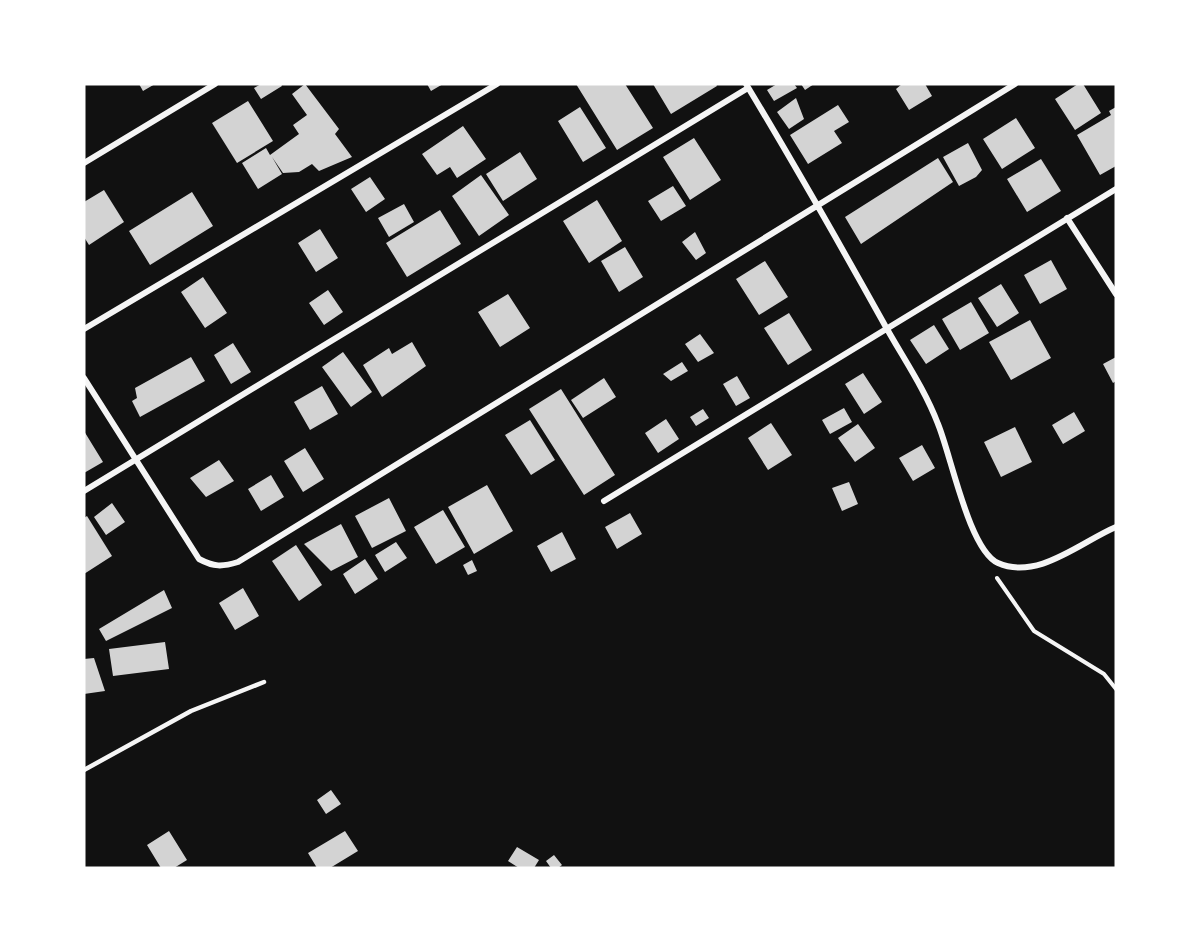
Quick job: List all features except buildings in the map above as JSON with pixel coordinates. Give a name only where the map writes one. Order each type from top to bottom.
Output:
[{"type":"street","points":[[84,163],[215,84]]},
{"type":"street","points":[[84,329],[496,84]]},
{"type":"street","points":[[84,378],[199,559],[212,566],[225,567],[238,562],[1015,84]]},
{"type":"street","points":[[84,491],[747,86],[819,206],[937,420],[963,505],[980,545],[989,558],[1000,564],[1032,566],[1069,552],[1116,526]]},
{"type":"street","points":[[604,501],[1116,189]]},
{"type":"street","points":[[1067,218],[1116,294]]},
{"type":"lane","points":[[84,770],[191,711],[264,682]]},
{"type":"path","points":[[989,558],[997,579],[1034,631],[1104,675],[1116,688]]}]
